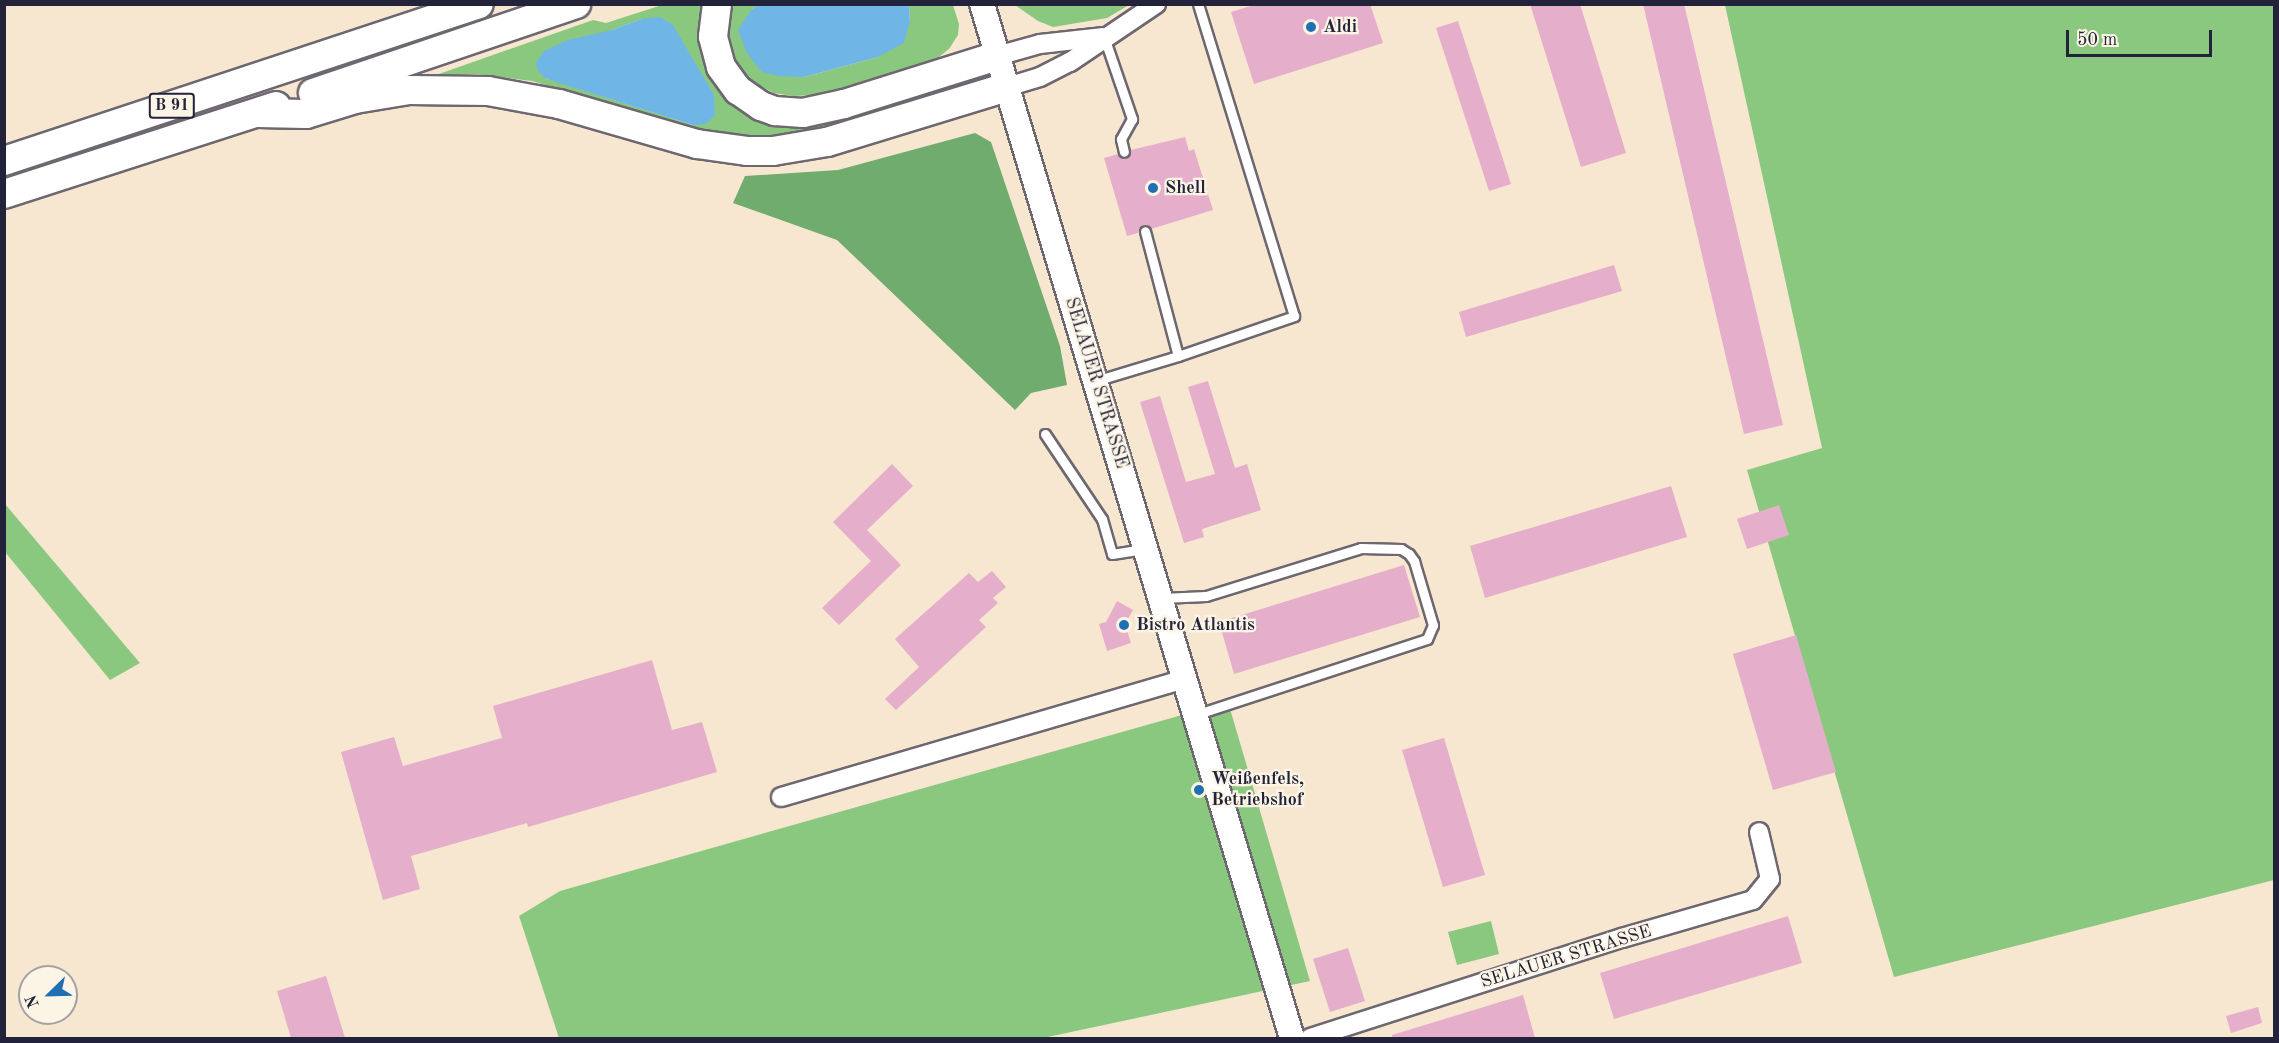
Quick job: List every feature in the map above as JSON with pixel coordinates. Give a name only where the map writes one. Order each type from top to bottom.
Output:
[{"type":"highway","points":[[340,51],[378,24],[426,4]]},
{"type":"highway","name":"B 91","points":[[4,161],[479,4]]},
{"type":"highway","name":"B 91","points":[[4,194],[258,113],[351,79],[576,4]]},
{"type":"highway","points":[[717,4],[713,37],[721,67],[738,90],[755,103],[775,111],[803,112],[844,104],[998,56]]},
{"type":"highway","points":[[258,113],[306,114],[355,99],[409,90],[488,91],[560,104],[697,144],[747,151],[773,151],[828,141],[1007,87]]},
{"type":"main road","name":"SELAUER STRASSE","points":[[982,4],[1292,1038]]},
{"type":"street","points":[[1007,87],[1040,77],[1060,67],[1156,4]]},
{"type":"street","points":[[998,56],[1040,44],[1104,37]]},
{"type":"street","points":[[781,797],[1184,679]]},
{"type":"street","name":"SELAUER STRASSE","points":[[1310,1038],[1612,942],[1753,900],[1770,879],[1759,832]]},
{"type":"lane","points":[[1095,381],[1178,356],[1294,316],[1198,4]]},
{"type":"lane","points":[[1104,37],[1132,119],[1120,140],[1124,152]]},
{"type":"lane","points":[[1145,231],[1178,356]]},
{"type":"lane","points":[[1045,434],[1102,519],[1113,554],[1145,548]]},
{"type":"lane","points":[[1160,598],[1206,596],[1361,548],[1401,549],[1414,561],[1433,625],[1427,639],[1195,715]]},
{"type":"green space","points":[[662,5],[703,5],[699,36],[703,57],[716,83],[729,100],[765,123],[788,127],[836,120],[830,125],[798,134],[748,138],[693,130],[532,81],[477,74],[436,75],[593,20],[606,23]],"holes":[[[641,19],[693,125],[545,78],[612,30]]]},
{"type":"green space","points":[[733,5],[761,5],[752,9],[804,77],[878,57],[910,21],[909,5],[953,5],[959,24],[958,35],[949,49],[935,60],[913,69],[819,95],[792,96],[774,93],[751,81],[739,66],[731,52],[728,33]]},
{"type":"green space","points":[[1015,5],[1129,5],[1107,18],[1053,27],[1038,21]]},
{"type":"green space","points":[[1725,5],[2274,5],[2274,880],[1894,977],[1747,470],[1822,448]]},
{"type":"green space","points":[[975,133],[991,142],[1060,346],[1067,385],[1031,393],[1015,410],[837,240],[733,203],[745,176],[838,170]]},
{"type":"green space","points":[[5,504],[140,663],[110,680],[5,552]]},
{"type":"green space","points":[[1228,702],[1310,981],[1043,1038],[559,1038],[519,916],[560,891]]},
{"type":"green space","points":[[1491,921],[1499,954],[1457,965],[1448,932]]},
{"type":"water","points":[[761,4],[909,5],[910,21],[904,43],[878,57],[804,77],[778,76],[762,72],[747,53],[738,30],[752,9]]},
{"type":"water","points":[[660,17],[673,25],[714,95],[715,115],[706,124],[693,125],[559,83],[545,78],[538,71],[536,63],[544,51],[568,40],[612,30],[641,19]]},
{"type":"building","name":"Aldi","points":[[1257,4],[1370,4],[1383,43],[1254,84],[1231,12]]},
{"type":"building","points":[[1530,4],[1580,4],[1626,153],[1581,167]]},
{"type":"building","points":[[1643,4],[1684,4],[1783,425],[1744,434]]},
{"type":"building","points":[[1458,21],[1511,184],[1489,191],[1436,28]]},
{"type":"building","points":[[1185,137],[1189,151],[1194,149],[1213,210],[1151,229],[1143,225],[1138,233],[1127,236],[1104,158],[1118,154],[1126,158],[1131,150]]},
{"type":"building","points":[[1614,265],[1622,291],[1466,337],[1459,312]]},
{"type":"building","points":[[1208,381],[1235,468],[1247,464],[1261,510],[1202,529],[1204,537],[1184,543],[1140,402],[1160,396],[1186,482],[1215,474],[1188,387]]},
{"type":"building","points":[[892,464],[913,486],[867,530],[901,565],[839,625],[822,608],[871,561],[833,522]]},
{"type":"building","points":[[1671,486],[1687,537],[1485,598],[1470,546]]},
{"type":"building","points":[[1779,505],[1789,535],[1747,549],[1737,519]]},
{"type":"building","points":[[1404,565],[1420,617],[1234,674],[1219,622]]},
{"type":"building","points":[[992,571],[1006,587],[993,598],[998,603],[979,620],[986,627],[896,710],[885,699],[919,667],[895,639],[969,573],[978,582]]},
{"type":"building","points":[[1117,601],[1133,610],[1125,624],[1131,643],[1107,651],[1099,624],[1106,622]]},
{"type":"building","points":[[1796,635],[1836,772],[1773,790],[1733,654]]},
{"type":"building","points":[[652,660],[672,730],[702,722],[717,772],[528,827],[527,823],[411,856],[420,889],[383,900],[341,752],[394,737],[403,766],[502,738],[493,706]]},
{"type":"building","points":[[1444,738],[1485,875],[1443,887],[1402,750]]},
{"type":"building","points":[[1788,916],[1802,963],[1614,1019],[1600,973]]},
{"type":"building","points":[[1348,948],[1365,1001],[1330,1012],[1313,959]]},
{"type":"building","points":[[326,976],[345,1038],[291,1038],[277,991]]},
{"type":"building","points":[[1523,995],[1535,1038],[1392,1038],[1392,1035]]},
{"type":"building","points":[[2258,1007],[2262,1023],[2231,1033],[2226,1016]]},
{"type":"place","name":"Aldi","points":[[1311,27]]},
{"type":"place","name":"Shell","points":[[1153,188]]},
{"type":"place","name":"Bistro Atlantis","points":[[1124,625]]},
{"type":"place","name":"Weißenfels, Betriebshof","points":[[1199,790]]}]
